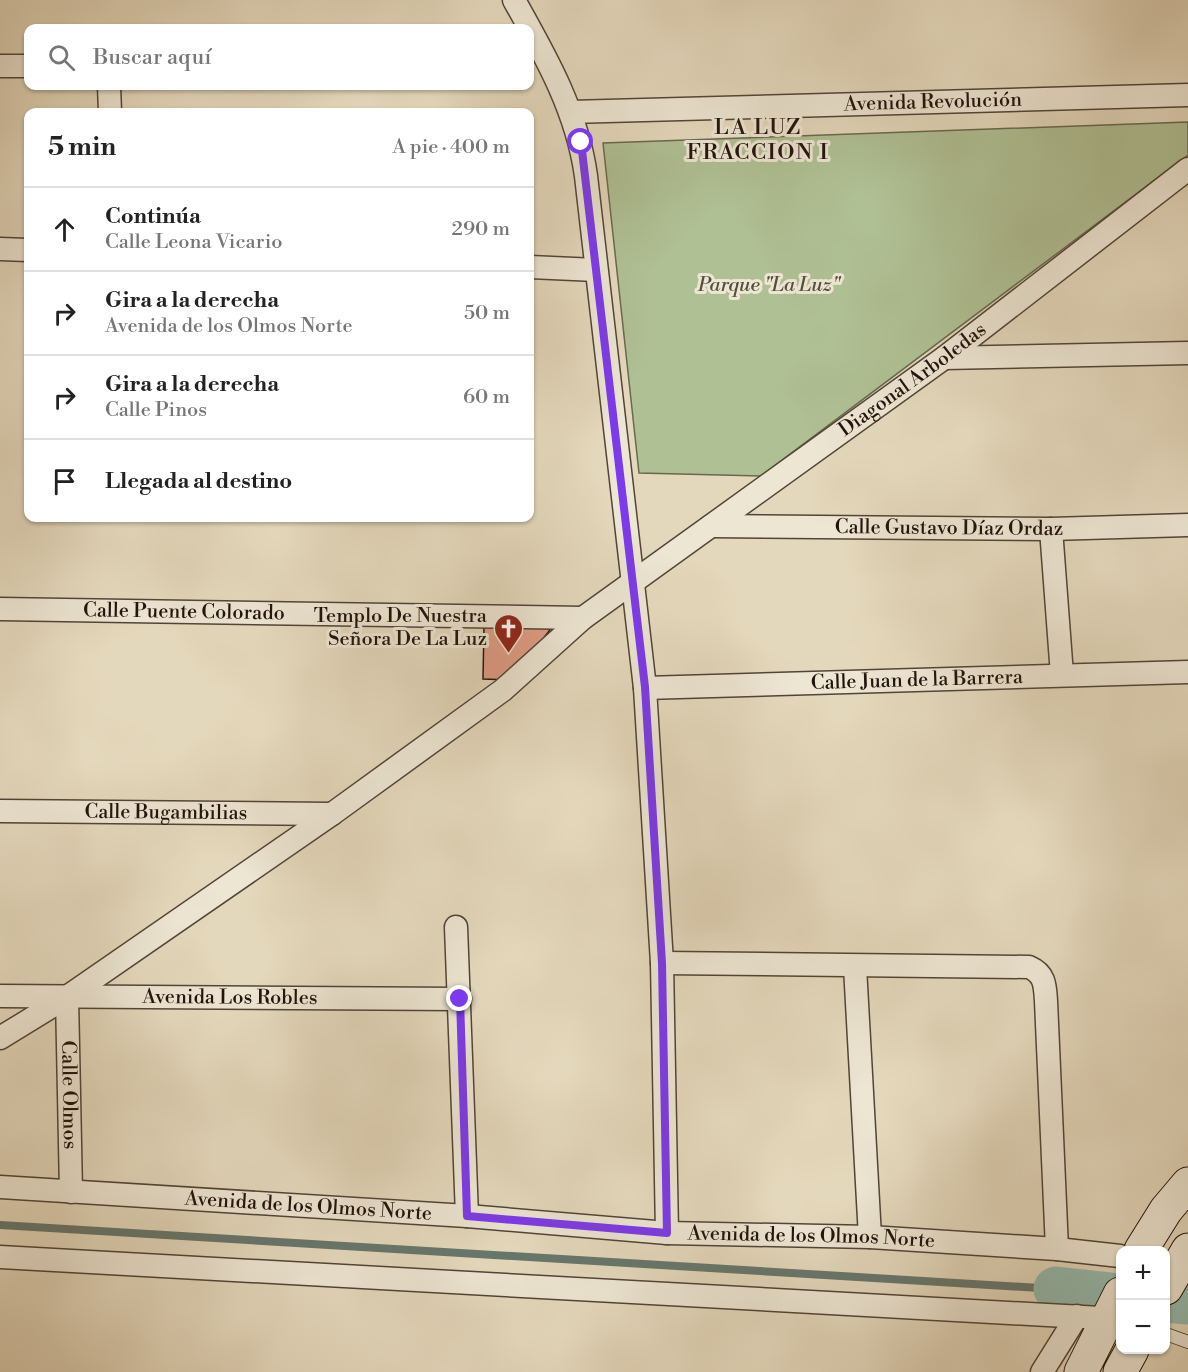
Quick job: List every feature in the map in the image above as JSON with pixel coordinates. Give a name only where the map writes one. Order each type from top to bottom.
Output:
[{"type":"main road","points":[[1144,1246],[1166,1210],[1188,1184]]},
{"type":"main road","points":[[1081,1372],[1116,1310]]},
{"type":"main road","points":[[1120,1372],[1130,1354]]},
{"type":"street","points":[[514,0],[527,24]]},
{"type":"street","points":[[534,36],[553,71],[581,142],[634,584],[645,687],[662,963],[667,1233]]},
{"type":"street","points":[[0,66],[24,66]]},
{"type":"street","points":[[534,70],[553,71]]},
{"type":"street","points":[[109,90],[110,108]]},
{"type":"street","name":"Avenida Revolución","points":[[570,112],[1188,95]]},
{"type":"street","name":"Diagonal Arboledas","points":[[0,1038],[67,998],[332,814],[504,690],[584,618],[944,358],[1188,169]]},
{"type":"street","points":[[0,249],[24,250]]},
{"type":"street","points":[[534,267],[596,270]]},
{"type":"street","points":[[944,358],[1188,354]]},
{"type":"street","name":"Calle Gustavo Díaz Ordaz","points":[[711,526],[1051,529],[1188,525]]},
{"type":"street","points":[[1051,529],[1062,675]]},
{"type":"street","name":"Calle Puente Colorado","points":[[0,609],[584,618]]},
{"type":"street","name":"Calle Juan de la Barrera","points":[[645,687],[1188,672]]},
{"type":"street","name":"Calle Bugambilias","points":[[0,812],[332,814]]},
{"type":"street","points":[[456,927],[467,1216]]},
{"type":"street","points":[[662,963],[855,967],[1029,967],[1042,976],[1046,1001],[1058,1249]]},
{"type":"street","points":[[855,967],[870,1237]]},
{"type":"street","name":"Avenida Los Robles","points":[[0,996],[460,999]]},
{"type":"street","name":"Calle Olmos","points":[[67,998],[71,1192]]},
{"type":"street","name":"Avenida de los Olmos Norte","points":[[0,1187],[467,1216],[667,1233],[870,1237],[1058,1249],[1116,1256]]},
{"type":"street","points":[[0,1257],[1077,1316],[1116,1310]]},
{"type":"street","points":[[1042,1372],[1077,1316]]},
{"type":"lane","points":[[1170,1335],[1188,1342]]},
{"type":"green space","name":"Parque \"La Luz\"","points":[[1188,122],[1188,155],[761,476],[639,473],[603,143]]},
{"type":"building","name":"Templo De Nuestra Señora De La Luz","points":[[484,626],[553,626],[511,680],[483,679]]},
{"type":"waterway","points":[[0,1225],[1056,1289]]},
{"type":"waterway","points":[[1056,1289],[1116,1296]]},
{"type":"waterway","points":[[1170,1300],[1188,1302]]},
{"type":"place","name":"Templo De Nuestra Señora De La Luz","points":[[508,654]]},
{"type":"district","name":"LA LUZ FRACCION I","points":[[758,140]]},
{"type":"route","points":[[460,999],[467,1216],[667,1233],[662,963],[645,687],[581,142]]}]
